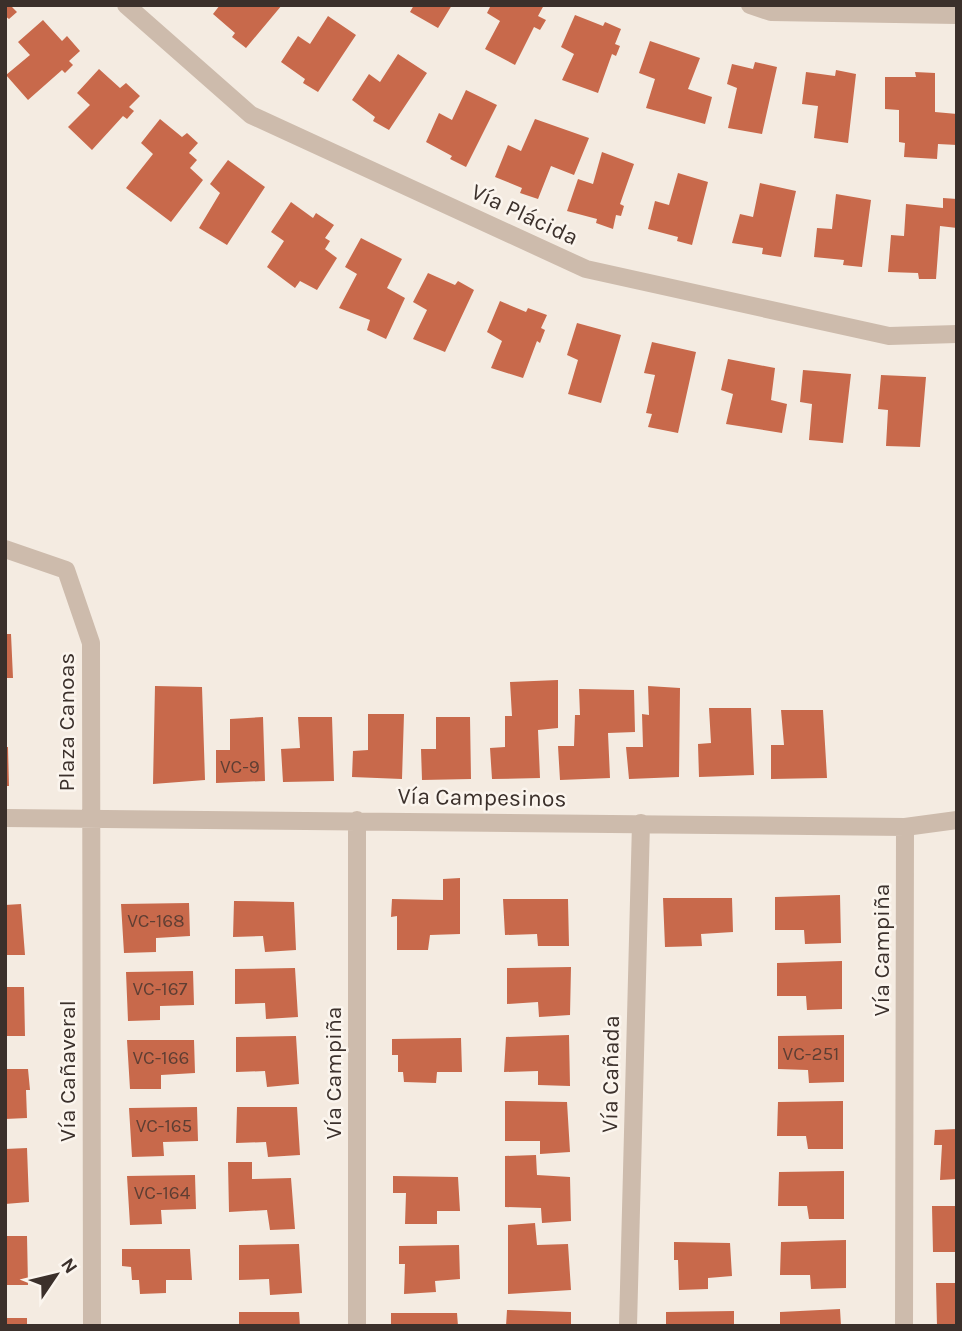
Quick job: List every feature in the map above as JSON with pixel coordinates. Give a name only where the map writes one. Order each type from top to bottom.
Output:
[{"type":"street","name":"Vía Plácida","points":[[126,5],[251,115],[586,269],[889,336],[957,334]]},
{"type":"street","points":[[750,5],[771,12],[957,15]]},
{"type":"street","name":"Plaza Canoas","points":[[5,549],[66,570],[91,643],[91,817]]},
{"type":"street","name":"Vía Cañaveral","points":[[91,817],[92,1326]]},
{"type":"street","name":"Vía Campesinos","points":[[5,818],[905,827],[957,820]]},
{"type":"street","name":"Vía Campiña","points":[[357,820],[357,1326]]},
{"type":"street","name":"Vía Cañada","points":[[628,1326],[641,823]]},
{"type":"street","name":"Vía Campiña","points":[[904,1326],[905,827]]},
{"type":"building","points":[[5,5],[14,5],[12,7],[17,12],[9,19],[5,16]]},
{"type":"building","points":[[220,5],[282,5],[246,48],[232,37],[235,33],[213,14]]},
{"type":"building","points":[[414,5],[452,5],[438,28],[410,12]]},
{"type":"building","points":[[491,5],[544,5],[538,16],[546,20],[540,30],[534,27],[515,65],[485,49],[500,21],[487,13]]},
{"type":"building","points":[[575,15],[603,26],[605,22],[621,29],[615,44],[620,46],[616,56],[612,54],[598,93],[562,80],[574,54],[561,47]]},
{"type":"building","points":[[328,16],[356,35],[318,92],[303,83],[305,79],[281,62],[298,36],[310,44]]},
{"type":"building","points":[[43,20],[62,41],[67,36],[80,51],[69,61],[73,65],[65,73],[62,70],[28,100],[6,75],[30,55],[18,42]]},
{"type":"building","points":[[650,41],[700,58],[688,89],[712,97],[705,124],[646,108],[655,79],[639,73]]},
{"type":"building","points":[[398,54],[427,73],[389,130],[373,121],[375,117],[352,100],[369,74],[380,82]]},
{"type":"building","points":[[755,62],[777,67],[762,134],[728,128],[737,88],[727,84],[732,64],[753,69]]},
{"type":"building","points":[[99,69],[120,88],[126,83],[140,96],[129,107],[134,111],[127,119],[123,116],[92,150],[68,127],[90,105],[77,93]]},
{"type":"building","points":[[836,70],[856,74],[848,143],[814,138],[818,106],[802,104],[806,72],[835,76]]},
{"type":"building","points":[[915,72],[935,73],[935,112],[957,114],[957,145],[938,144],[937,159],[904,157],[905,143],[899,142],[899,110],[885,109],[885,77],[916,77]]},
{"type":"building","points":[[466,90],[497,105],[466,167],[426,142],[439,113],[452,120]]},
{"type":"building","points":[[160,119],[182,137],[187,133],[198,143],[189,153],[197,160],[190,168],[203,180],[171,222],[126,188],[153,154],[141,143]]},
{"type":"building","points":[[535,119],[589,138],[574,175],[551,166],[538,199],[520,193],[522,188],[495,177],[508,145],[521,151]]},
{"type":"building","points":[[602,152],[634,164],[620,204],[624,206],[621,216],[616,215],[613,229],[596,223],[597,219],[567,211],[578,179],[593,184]]},
{"type":"building","points":[[228,160],[265,187],[227,245],[199,228],[220,193],[210,184]]},
{"type":"building","points":[[678,173],[708,182],[692,245],[677,241],[678,237],[648,229],[655,201],[669,205]]},
{"type":"building","points":[[760,183],[796,191],[781,257],[762,254],[763,248],[732,243],[740,214],[753,217]]},
{"type":"building","points":[[836,194],[871,200],[862,267],[843,265],[844,260],[814,257],[817,228],[832,229]]},
{"type":"building","points":[[943,198],[957,199],[957,228],[940,226],[936,279],[919,279],[918,273],[888,272],[891,235],[904,236],[906,204],[943,208]]},
{"type":"building","points":[[291,202],[313,218],[316,213],[334,225],[325,238],[330,241],[325,249],[337,258],[317,290],[300,281],[295,288],[267,267],[284,241],[271,232]]},
{"type":"building","points":[[361,238],[402,259],[387,288],[405,298],[386,339],[367,330],[370,320],[339,308],[357,274],[345,267]]},
{"type":"building","points":[[428,273],[455,285],[458,281],[474,290],[445,352],[413,339],[427,310],[413,302]]},
{"type":"building","points":[[500,301],[526,312],[528,308],[547,315],[541,328],[545,330],[540,343],[537,341],[523,378],[491,368],[502,341],[487,332]]},
{"type":"building","points":[[577,323],[621,335],[601,403],[568,394],[578,360],[567,355]]},
{"type":"building","points":[[652,342],[696,352],[678,433],[648,427],[652,414],[646,413],[655,375],[644,373]]},
{"type":"building","points":[[728,359],[775,368],[771,400],[787,404],[782,433],[726,424],[733,394],[721,390]]},
{"type":"building","points":[[803,370],[851,374],[843,443],[809,440],[812,404],[800,402]]},
{"type":"building","points":[[881,375],[926,377],[920,447],[886,446],[888,410],[878,409]]},
{"type":"building","points":[[5,634],[11,634],[13,678],[5,678]]},
{"type":"building","points":[[558,680],[558,728],[538,730],[540,778],[492,779],[490,748],[505,747],[505,716],[512,716],[510,682]]},
{"type":"building","points":[[155,686],[202,687],[205,780],[153,784]]},
{"type":"building","points":[[648,686],[680,688],[679,777],[629,779],[626,747],[643,747],[642,714],[649,715]]},
{"type":"building","points":[[579,689],[634,690],[635,732],[608,733],[610,778],[560,780],[558,746],[574,746],[575,715],[580,715]]},
{"type":"building","points":[[709,708],[751,708],[754,775],[699,777],[698,744],[711,743]]},
{"type":"building","points":[[781,710],[823,710],[827,778],[771,779],[771,745],[784,745]]},
{"type":"building","points":[[368,714],[404,714],[402,779],[352,777],[353,751],[368,750]]},
{"type":"building","points":[[263,717],[265,781],[216,783],[216,750],[230,750],[230,719]]},
{"type":"building","points":[[298,717],[332,717],[334,781],[283,782],[281,749],[300,748]]},
{"type":"building","points":[[436,717],[470,717],[471,779],[422,780],[421,749],[436,749]]},
{"type":"building","points":[[5,747],[8,747],[9,786],[5,786]]},
{"type":"building","points":[[460,878],[460,934],[430,935],[428,950],[397,950],[397,916],[391,917],[392,899],[443,900],[443,879]]},
{"type":"building","points":[[840,895],[841,943],[805,944],[804,930],[775,930],[775,897]]},
{"type":"building","points":[[663,898],[732,898],[733,932],[701,934],[702,946],[665,947]]},
{"type":"building","points":[[503,899],[568,899],[569,946],[538,946],[537,934],[505,935]]},
{"type":"building","points":[[234,901],[294,902],[296,950],[265,952],[263,936],[233,937]]},
{"type":"building","points":[[189,903],[190,936],[156,938],[156,952],[124,953],[121,904]]},
{"type":"building","points":[[21,904],[25,955],[5,955],[5,905]]},
{"type":"building","points":[[842,961],[842,1009],[807,1010],[806,996],[777,996],[777,963]]},
{"type":"building","points":[[571,967],[570,1015],[539,1017],[538,1002],[507,1004],[507,968]]},
{"type":"building","points":[[295,968],[298,1017],[266,1019],[265,1003],[235,1004],[235,969]]},
{"type":"building","points":[[193,971],[194,1005],[160,1006],[160,1020],[128,1021],[126,972]]},
{"type":"building","points":[[5,987],[24,987],[25,1036],[5,1036]]},
{"type":"building","points":[[569,1035],[570,1086],[538,1085],[538,1071],[504,1072],[506,1037]]},
{"type":"building","points":[[844,1035],[844,1082],[809,1083],[808,1070],[778,1069],[778,1036]]},
{"type":"building","points":[[296,1036],[299,1084],[267,1087],[265,1071],[236,1072],[236,1037]]},
{"type":"building","points":[[461,1038],[462,1072],[437,1072],[436,1083],[404,1082],[403,1072],[398,1072],[398,1055],[392,1055],[392,1039]]},
{"type":"building","points":[[127,1040],[194,1040],[195,1073],[161,1075],[161,1089],[130,1089]]},
{"type":"building","points":[[5,1069],[28,1069],[30,1090],[26,1090],[27,1118],[5,1119]]},
{"type":"building","points":[[505,1101],[567,1102],[570,1152],[540,1154],[540,1141],[505,1141]]},
{"type":"building","points":[[843,1101],[843,1149],[808,1149],[806,1136],[777,1136],[778,1102]]},
{"type":"building","points":[[197,1107],[198,1141],[163,1142],[164,1156],[132,1157],[129,1108]]},
{"type":"building","points":[[237,1107],[297,1107],[300,1155],[268,1157],[266,1142],[236,1143]]},
{"type":"building","points":[[957,1129],[957,1179],[940,1180],[942,1145],[934,1145],[935,1130]]},
{"type":"building","points":[[27,1148],[29,1202],[5,1204],[5,1149]]},
{"type":"building","points":[[536,1155],[537,1175],[570,1177],[571,1221],[542,1223],[541,1208],[505,1207],[505,1156]]},
{"type":"building","points":[[228,1162],[252,1162],[252,1179],[291,1178],[295,1229],[270,1230],[267,1210],[229,1212]]},
{"type":"building","points":[[844,1171],[844,1219],[809,1219],[807,1206],[778,1206],[779,1172]]},
{"type":"building","points":[[195,1175],[196,1209],[161,1210],[162,1224],[130,1225],[127,1176]]},
{"type":"building","points":[[393,1176],[458,1177],[460,1211],[437,1211],[437,1224],[405,1224],[406,1193],[393,1193]]},
{"type":"building","points":[[932,1206],[957,1206],[957,1252],[933,1252]]},
{"type":"building","points":[[535,1223],[537,1245],[568,1244],[571,1290],[508,1294],[508,1225]]},
{"type":"building","points":[[5,1236],[27,1236],[28,1285],[5,1285]]},
{"type":"building","points":[[846,1240],[846,1288],[811,1289],[810,1275],[780,1275],[781,1242]]},
{"type":"building","points":[[674,1242],[730,1243],[732,1276],[708,1278],[708,1289],[679,1290],[678,1260],[674,1260]]},
{"type":"building","points":[[299,1244],[302,1293],[270,1295],[269,1279],[239,1280],[239,1245]]},
{"type":"building","points":[[459,1245],[460,1279],[435,1281],[436,1292],[404,1294],[405,1264],[399,1264],[399,1246]]},
{"type":"building","points":[[122,1249],[190,1249],[192,1280],[166,1280],[166,1293],[140,1294],[139,1280],[132,1280],[131,1267],[122,1266]]},
{"type":"building","points":[[936,1283],[957,1283],[957,1326],[937,1326]]},
{"type":"building","points":[[840,1309],[841,1326],[780,1326],[780,1312]]},
{"type":"building","points":[[507,1310],[571,1312],[571,1326],[506,1326]]},
{"type":"building","points":[[734,1311],[734,1326],[666,1326],[666,1312]]},
{"type":"building","points":[[239,1312],[299,1312],[300,1326],[239,1326]]},
{"type":"building","points":[[391,1313],[457,1313],[458,1326],[391,1326]]},
{"type":"building","points":[[5,1318],[27,1318],[27,1326],[5,1326]]}]
